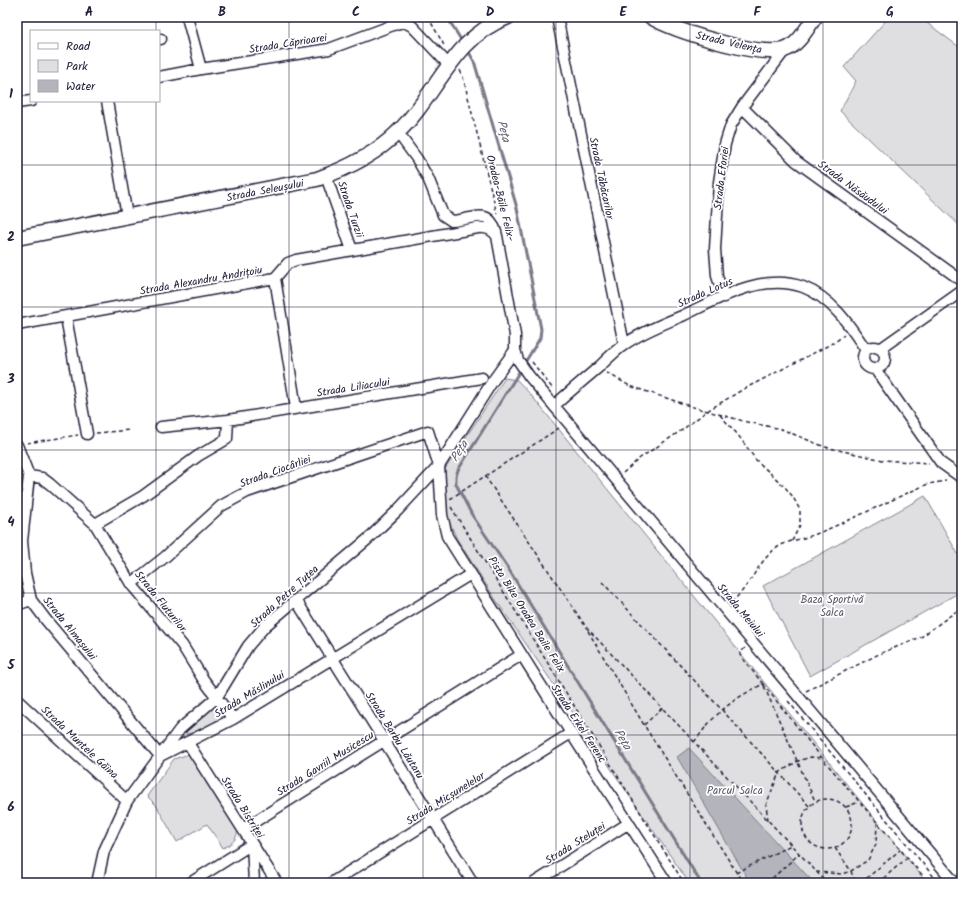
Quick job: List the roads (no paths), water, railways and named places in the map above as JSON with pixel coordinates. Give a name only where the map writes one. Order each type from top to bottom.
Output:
[{"type":"main road","points":[[454,58],[487,27],[508,17]]},
{"type":"main road","name":"Strada Velența","points":[[651,17],[706,38],[741,47],[773,52],[785,50]]},
{"type":"main road","name":"Strada Eforiei","points":[[785,50],[802,35],[814,17]]},
{"type":"main road","name":"Strada Seleușului","points":[[17,238],[326,176],[362,159],[378,149],[398,133],[420,107],[454,58]]},
{"type":"street","points":[[187,17],[201,69]]},
{"type":"street","name":"Strada Tăbăcarilor","points":[[557,17],[624,344]]},
{"type":"street","name":"Strada Căprioarei","points":[[160,78],[201,69],[329,50],[404,22],[412,26],[454,58]]},
{"type":"street","name":"Strada Eforiei","points":[[724,297],[717,276],[716,228],[719,182],[725,144],[731,125],[742,107],[785,50]]},
{"type":"street","points":[[17,103],[30,101]]},
{"type":"street","points":[[107,102],[127,216]]},
{"type":"street","name":"Strada Năsăudului","points":[[742,107],[796,161],[958,278]]},
{"type":"street","points":[[398,133],[417,159],[428,178],[443,215],[452,221],[478,216],[487,218],[493,223],[497,236],[516,335],[515,350]]},
{"type":"street","name":"Strada Turzii","points":[[326,176],[352,250]]},
{"type":"street","name":"Strada Alexandru Andrițoiu","points":[[17,325],[275,278],[288,263],[296,260],[482,227],[494,232],[497,236]]},
{"type":"street","points":[[275,278],[296,408]]},
{"type":"street","name":"Strada Lotus","points":[[554,406],[624,344],[641,334],[752,286],[793,284],[811,291],[824,300],[844,318],[866,350]]},
{"type":"street","points":[[880,350],[962,291]]},
{"type":"street","points":[[66,317],[87,434]]},
{"type":"street","points":[[875,369],[884,362],[884,355],[880,350],[874,347],[866,350],[863,355],[864,362],[868,367],[875,369],[941,463],[962,478]]},
{"type":"street","name":"Strada Meiului","points":[[515,350],[518,360],[529,376],[955,883]]},
{"type":"street","name":"Strada Petre Țuțea","points":[[160,756],[180,729],[217,697],[248,646],[265,626],[368,539],[397,511],[439,466],[492,382],[515,350]]},
{"type":"street","name":"Strada Liliacului","points":[[161,427],[228,420],[482,378]]},
{"type":"street","points":[[95,524],[144,496],[198,456],[227,439],[228,420]]},
{"type":"street","name":"Strada Erkel Ferenc","points":[[428,431],[439,466],[444,527],[447,536],[571,734],[667,883]]},
{"type":"street","name":"Strada Ciocârliei","points":[[131,584],[165,557],[221,506],[247,492],[428,431]]},
{"type":"street","name":"Strada Almașului","points":[[17,445],[29,476],[21,508],[25,572],[31,600],[160,756]]},
{"type":"street","name":"Strada Fluturilor","points":[[29,476],[42,478],[95,524],[131,584],[182,645],[203,679],[233,719]]},
{"type":"street","name":"Strada Măslinului","points":[[97,883],[104,851],[127,801],[160,756],[233,719],[471,574]]},
{"type":"street","points":[[17,605],[31,600]]},
{"type":"street","name":"Strada Barbu Lăutaru","points":[[296,600],[474,883]]},
{"type":"street","name":"Strada Gavriil Musicescu","points":[[243,829],[521,655]]},
{"type":"street","name":"Strada Muntele Găina","points":[[17,700],[127,801]]},
{"type":"street","name":"Strada Micșunelelor","points":[[331,883],[571,734]]},
{"type":"street","name":"Strada Bistriței","points":[[188,743],[277,883]]},
{"type":"street","name":"Strada Steluței","points":[[534,883],[629,823]]},
{"type":"street","points":[[190,883],[252,844],[254,883]]},
{"type":"water","points":[[689,748],[814,883],[750,883],[677,757]]},
{"type":"waterway","name":"Peța","points":[[447,17],[463,43]]},
{"type":"waterway","name":"Peța","points":[[467,49],[474,61],[517,208],[541,329],[540,338],[524,364]]},
{"type":"waterway","name":"Peța","points":[[521,369],[458,470],[456,484],[472,515],[511,573],[701,883]]},
{"type":"park label","name":"Baza Sportivă Salca","points":[[832,605]]},
{"type":"park label","name":"Parcul Salca","points":[[735,790]]}]
